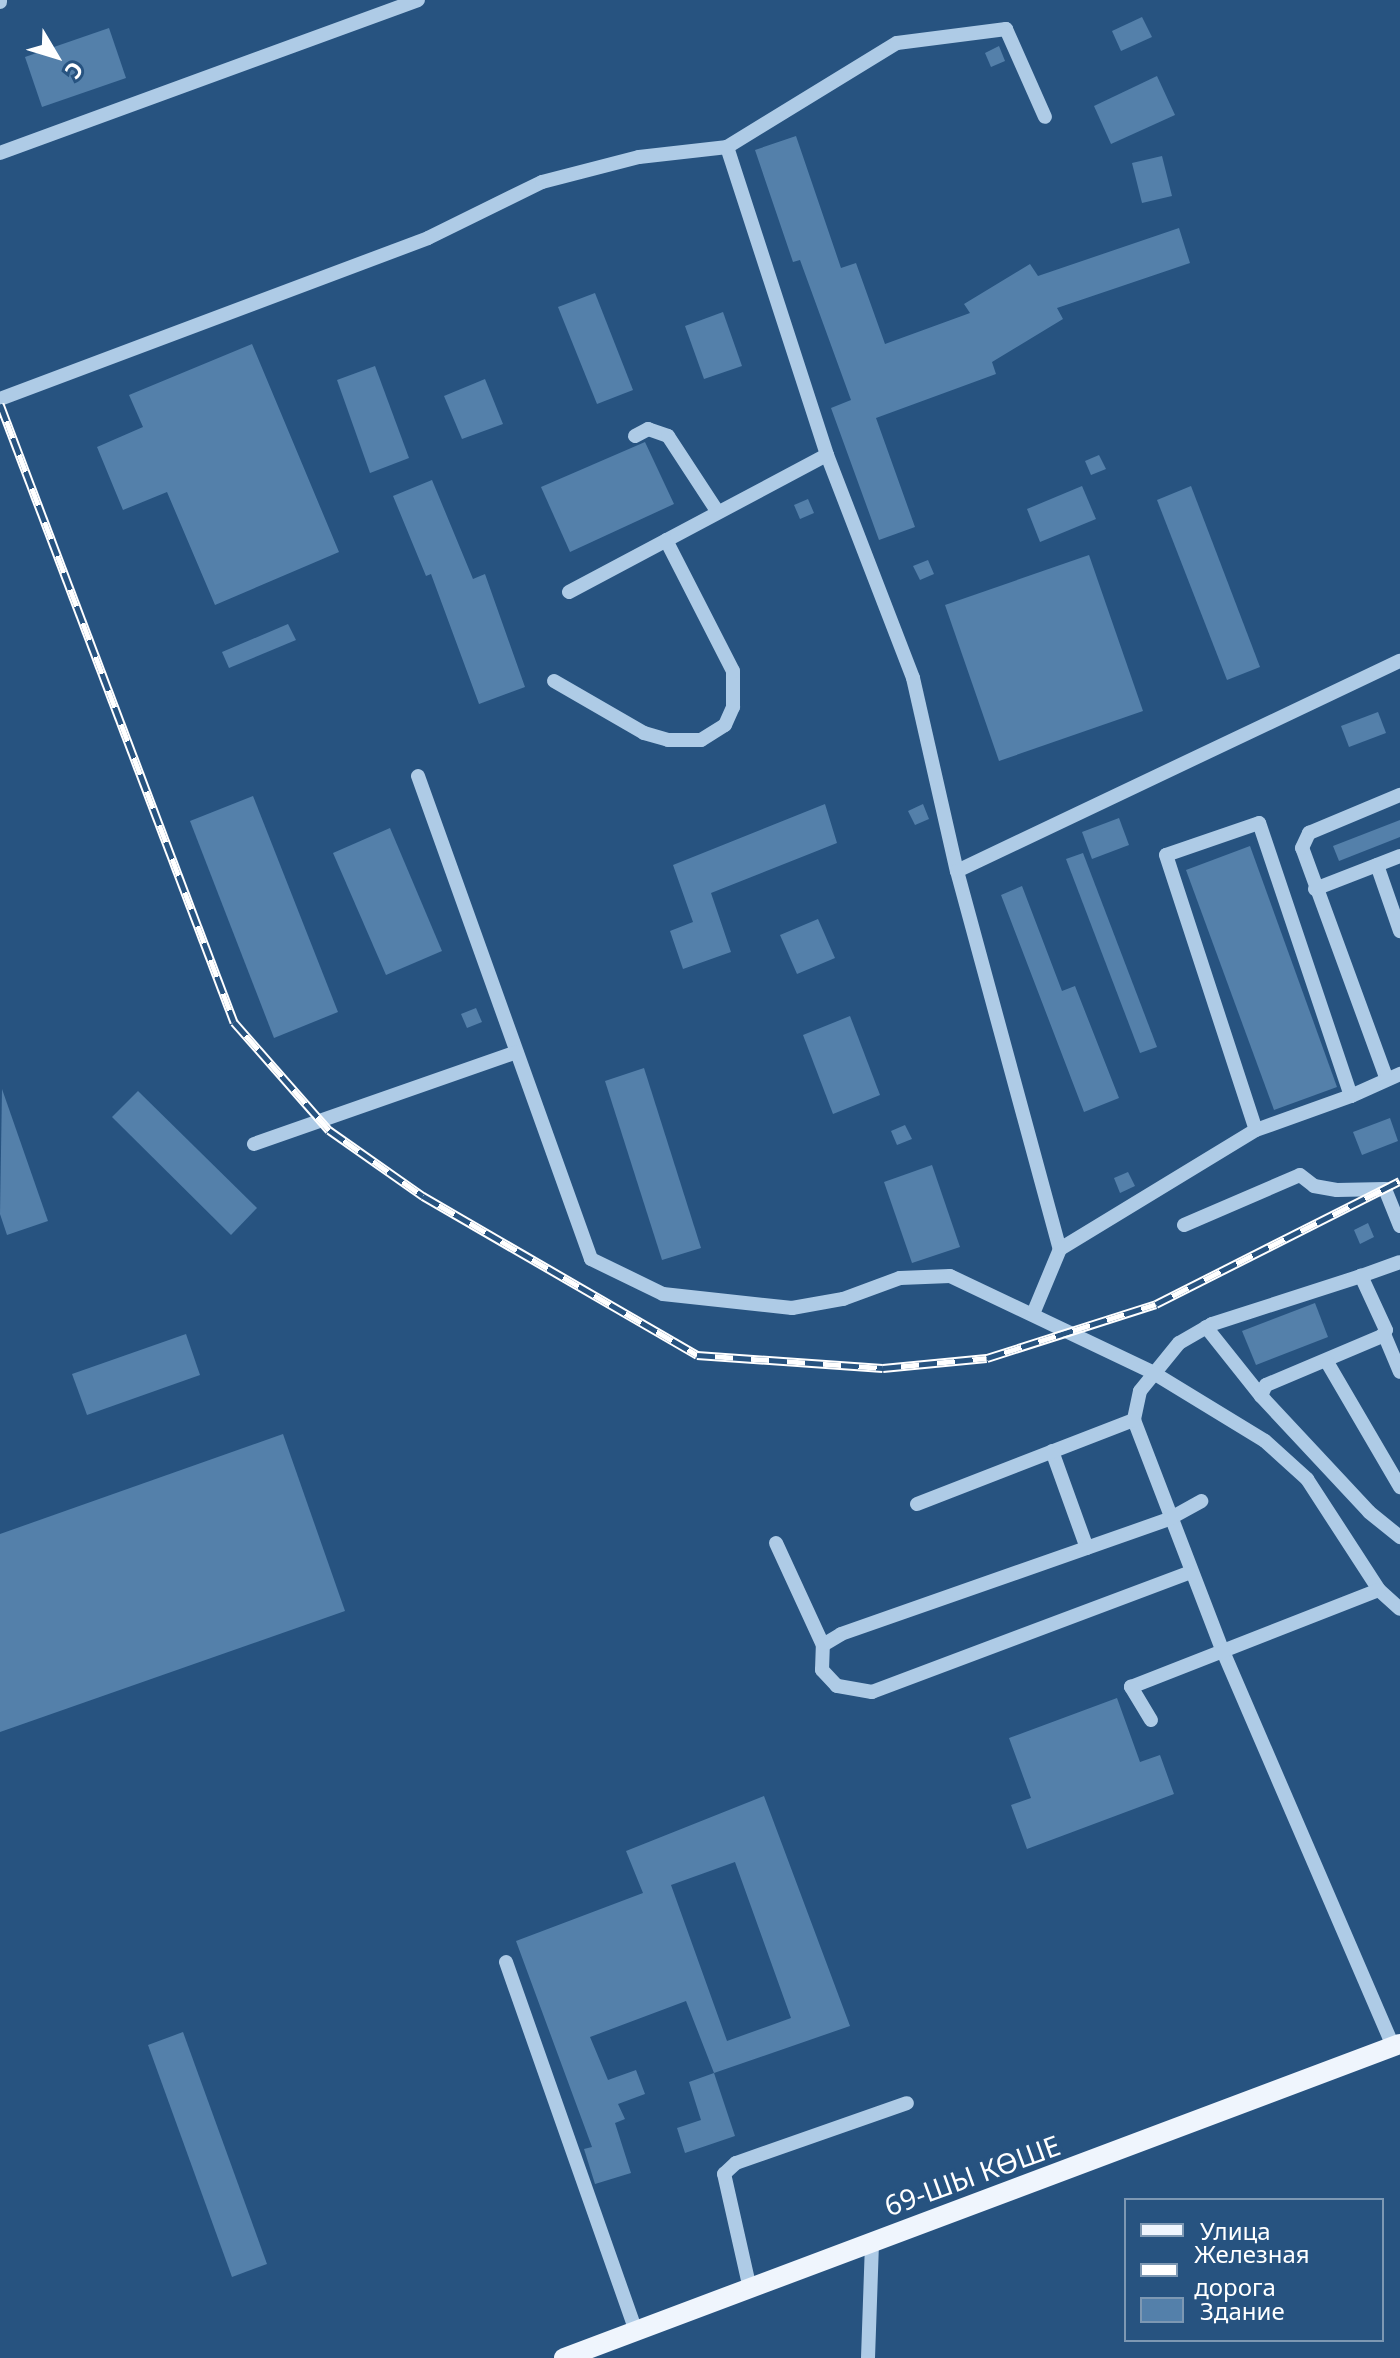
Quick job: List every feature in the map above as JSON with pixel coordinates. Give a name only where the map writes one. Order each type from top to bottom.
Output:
[{"type":"main road","name":"69-ШЫ КӨШЕ","points":[[564,2358],[592,2353],[636,2331],[1396,2046]]},
{"type":"lane","points":[[0,153],[418,0]]},
{"type":"lane","points":[[0,399],[428,238],[542,182],[639,157],[727,147],[897,43],[1006,29],[1045,117]]},
{"type":"lane","points":[[727,147],[827,455],[913,678],[957,871],[1060,1249]]},
{"type":"lane","points":[[635,436],[648,429],[668,436],[717,511]]},
{"type":"lane","points":[[569,592],[827,455]]},
{"type":"lane","points":[[554,681],[644,733],[668,740],[701,740],[725,725],[733,707],[733,671],[666,540]]},
{"type":"lane","points":[[957,871],[1400,661]]},
{"type":"lane","points":[[418,776],[591,1259],[663,1294],[792,1308],[843,1299],[900,1278],[950,1276],[1152,1372],[1265,1441],[1307,1479],[1379,1590],[1400,1609]]},
{"type":"lane","points":[[1033,1314],[1060,1249],[1256,1130],[1351,1096],[1393,1076],[1315,889],[1302,848],[1309,833],[1400,795]]},
{"type":"lane","points":[[1256,1130],[1166,855],[1179,850],[1259,823],[1351,1096]]},
{"type":"lane","points":[[1315,889],[1400,856]]},
{"type":"lane","points":[[1377,865],[1400,931]]},
{"type":"lane","points":[[254,1144],[516,1052]]},
{"type":"lane","points":[[1184,1225],[1300,1175],[1314,1186],[1337,1190],[1385,1189],[1400,1226]]},
{"type":"lane","points":[[1396,2046],[1222,1649],[1169,1519],[1134,1420],[1140,1391],[1152,1372],[1179,1343],[1206,1327],[1400,1262]]},
{"type":"lane","points":[[1361,1276],[1400,1372]]},
{"type":"lane","points":[[1206,1327],[1261,1396],[1369,1512],[1400,1537]]},
{"type":"lane","points":[[1261,1396],[1266,1385],[1327,1362],[1384,1334]]},
{"type":"lane","points":[[1327,1362],[1400,1487]]},
{"type":"lane","points":[[917,1504],[1134,1420]]},
{"type":"lane","points":[[1052,1451],[1087,1548]]},
{"type":"lane","points":[[823,1645],[841,1634],[1169,1519],[1201,1501]]},
{"type":"lane","points":[[776,1543],[823,1645],[822,1670],[831,1683],[872,1692],[1191,1572]]},
{"type":"lane","points":[[1151,1720],[1131,1687],[1379,1590]]},
{"type":"lane","points":[[506,1962],[636,2331]]},
{"type":"lane","points":[[750,2289],[723,2179],[729,2167],[907,2103]]},
{"type":"lane","points":[[868,2358],[872,2242]]},
{"type":"building","points":[[1142,17],[1152,37],[1121,51],[1112,31]]},
{"type":"building","points":[[109,28],[126,78],[42,107],[25,57]]},
{"type":"building","points":[[999,46],[1005,61],[991,67],[985,53]]},
{"type":"building","points":[[1157,76],[1175,115],[1111,144],[1094,106]]},
{"type":"building","points":[[796,136],[841,268],[856,263],[885,344],[970,313],[964,304],[1030,264],[1038,276],[1179,228],[1190,263],[1057,308],[1063,319],[992,362],[996,374],[876,418],[915,527],[879,540],[831,408],[851,400],[800,260],[793,262],[755,150]]},
{"type":"building","points":[[1162,156],[1172,196],[1142,203],[1132,163]]},
{"type":"building","points":[[595,293],[633,390],[597,404],[558,307]]},
{"type":"building","points":[[723,312],[742,366],[704,379],[685,326]]},
{"type":"building","points":[[252,344],[339,552],[215,605],[167,492],[123,510],[97,447],[143,427],[129,395]]},
{"type":"building","points":[[375,366],[409,458],[370,473],[337,380]]},
{"type":"building","points":[[485,379],[503,424],[462,439],[444,396]]},
{"type":"building","points":[[645,442],[674,504],[570,552],[541,487]]},
{"type":"building","points":[[1099,455],[1106,469],[1091,475],[1085,461]]},
{"type":"building","points":[[432,480],[473,579],[485,574],[525,687],[479,704],[431,574],[426,576],[393,496]]},
{"type":"building","points":[[1082,486],[1096,519],[1040,542],[1027,509]]},
{"type":"building","points":[[1191,486],[1260,667],[1227,680],[1157,500]]},
{"type":"building","points":[[808,499],[814,513],[800,519],[794,505]]},
{"type":"building","points":[[1089,555],[1143,711],[999,761],[945,605]]},
{"type":"building","points":[[928,560],[934,574],[920,580],[913,566]]},
{"type":"building","points":[[288,624],[296,640],[229,668],[222,652]]},
{"type":"building","points":[[1378,712],[1386,733],[1349,747],[1341,726]]},
{"type":"building","points":[[253,796],[338,1012],[274,1038],[190,821]]},
{"type":"building","points":[[825,804],[837,843],[711,893],[731,952],[683,969],[670,931],[693,922],[673,865]]},
{"type":"building","points":[[923,804],[929,819],[915,825],[908,811]]},
{"type":"building","points":[[1119,818],[1129,845],[1092,859],[1082,832]]},
{"type":"building","points":[[1400,820],[1400,837],[1339,861],[1333,846]]},
{"type":"building","points":[[390,828],[442,951],[386,975],[333,853]]},
{"type":"building","points":[[1250,846],[1337,1087],[1274,1110],[1186,870]]},
{"type":"building","points":[[1083,853],[1157,1047],[1140,1053],[1066,859]]},
{"type":"building","points":[[1022,886],[1062,991],[1075,986],[1119,1098],[1084,1112],[1001,895]]},
{"type":"building","points":[[818,919],[835,958],[797,974],[780,935]]},
{"type":"building","points":[[476,1008],[482,1022],[467,1028],[461,1014]]},
{"type":"building","points":[[850,1016],[880,1095],[833,1114],[803,1035]]},
{"type":"building","points":[[644,1068],[701,1248],[662,1260],[605,1081]]},
{"type":"building","points":[[2,1089],[48,1221],[7,1235],[0,1214]]},
{"type":"building","points":[[138,1091],[257,1208],[231,1235],[112,1117]]},
{"type":"building","points":[[1390,1118],[1398,1141],[1362,1155],[1353,1132]]},
{"type":"building","points":[[905,1125],[912,1139],[897,1145],[891,1131]]},
{"type":"building","points":[[932,1165],[960,1247],[912,1263],[884,1182]]},
{"type":"building","points":[[1128,1172],[1135,1186],[1120,1193],[1114,1178]]},
{"type":"building","points":[[1368,1223],[1374,1237],[1360,1244],[1354,1230]]},
{"type":"building","points":[[1315,1303],[1328,1337],[1256,1365],[1242,1331]]},
{"type":"building","points":[[186,1334],[200,1375],[87,1415],[72,1374]]},
{"type":"building","points":[[283,1434],[345,1611],[0,1732],[0,1534]]},
{"type":"building","points":[[1117,1698],[1140,1762],[1160,1755],[1174,1794],[1027,1849],[1011,1805],[1031,1798],[1009,1738]]},
{"type":"building","points":[[764,1796],[850,2026],[714,2073],[686,2001],[590,2037],[608,2080],[636,2070],[645,2094],[618,2104],[625,2119],[615,2123],[631,2173],[595,2184],[584,2149],[592,2147],[516,1941],[643,1893],[626,1851]],"holes":[[[735,1862],[791,2018],[727,2041],[671,1885]]]},
{"type":"building","points":[[183,2032],[267,2264],[232,2277],[148,2045]]},
{"type":"building","points":[[714,2073],[735,2136],[685,2153],[677,2128],[701,2120],[689,2082]]},
{"type":"railway","points":[[0,404],[234,1022],[329,1130],[423,1196],[697,1355],[883,1368],[987,1358],[1156,1304],[1400,1181]]}]
